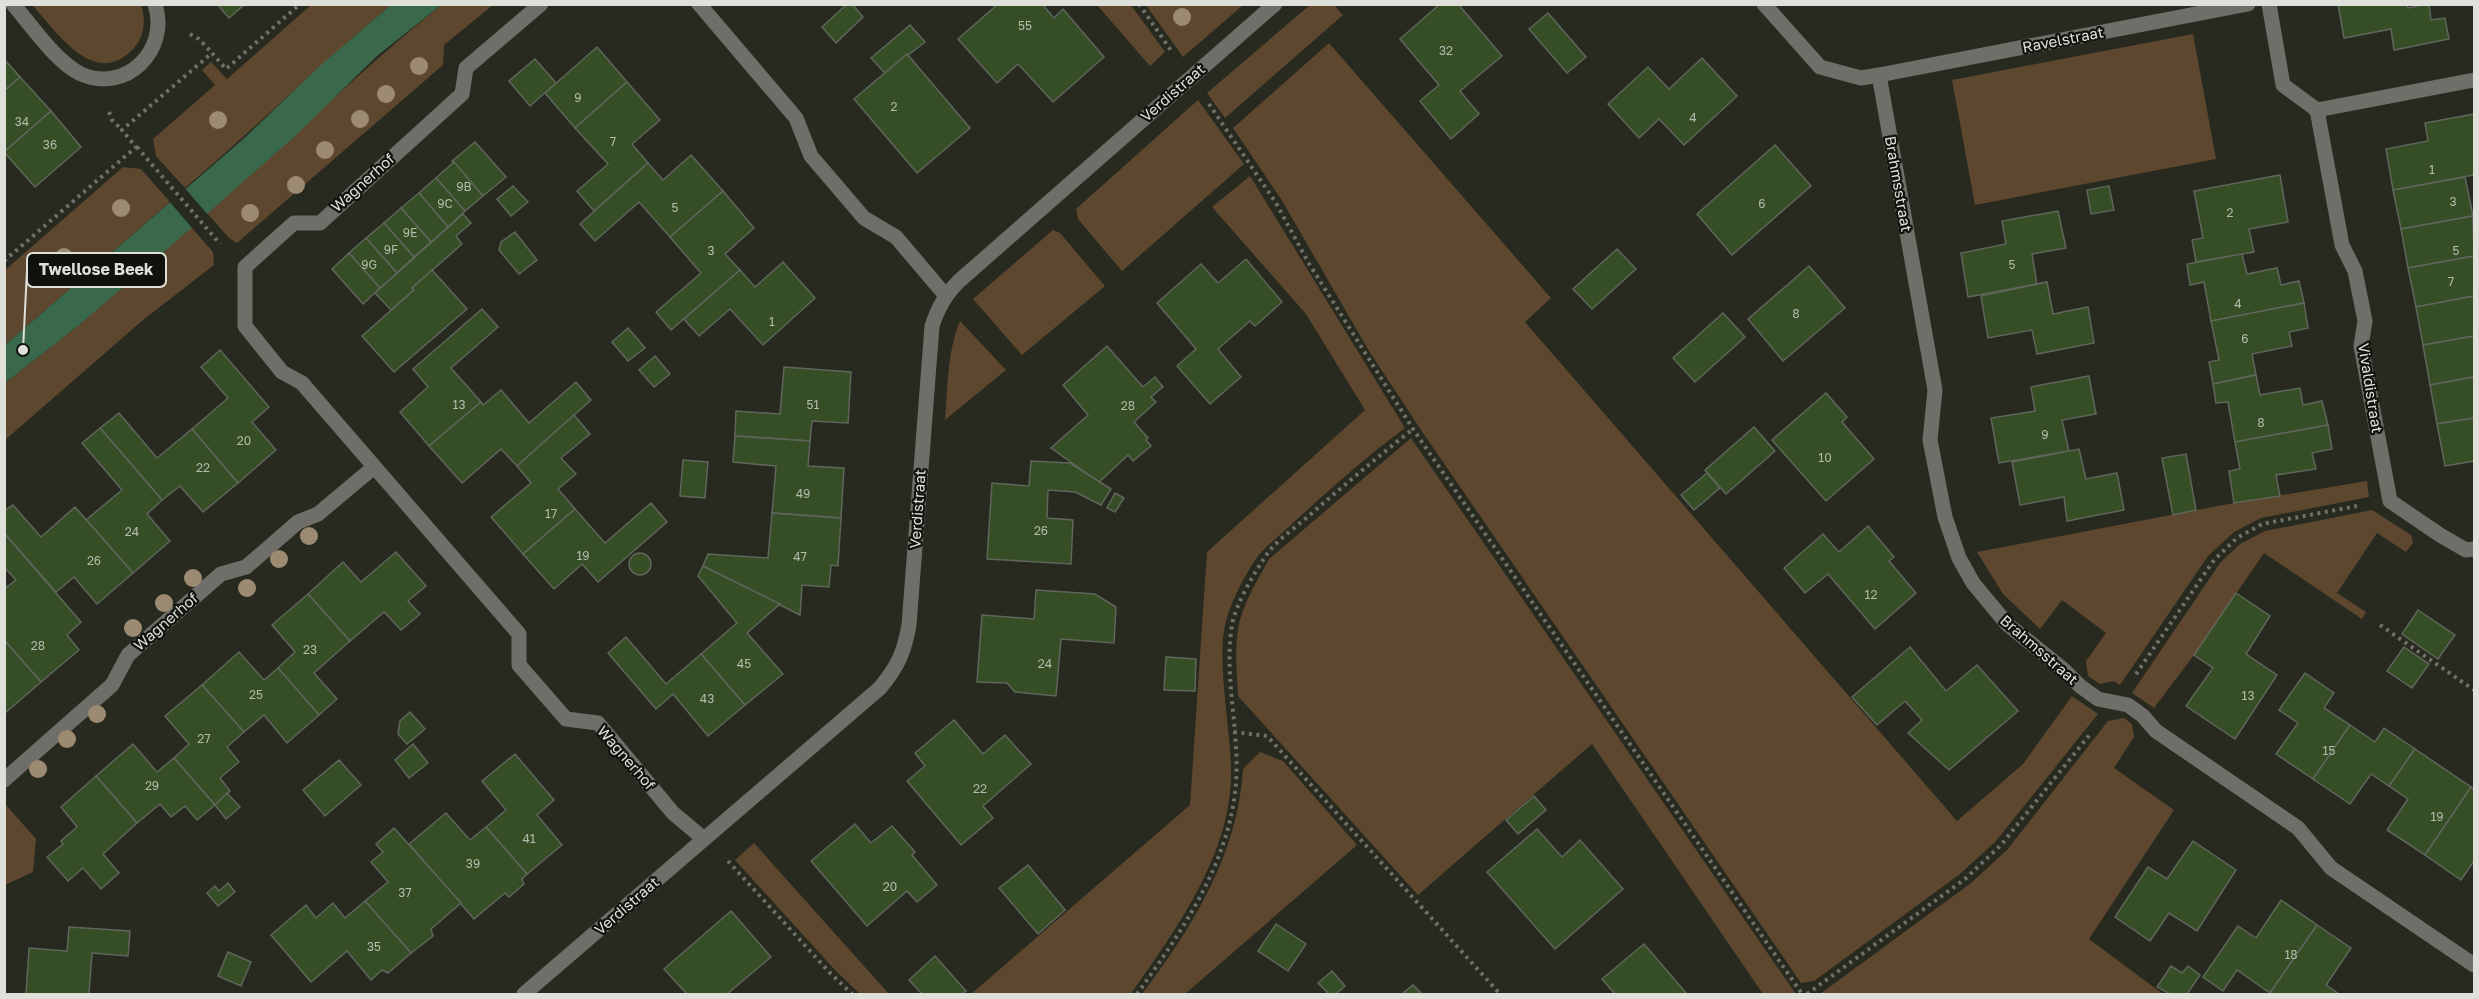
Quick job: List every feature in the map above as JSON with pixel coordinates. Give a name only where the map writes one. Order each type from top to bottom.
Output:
[{"type":"street","points":[[13,4],[71,68],[91,77],[103,79],[133,71],[148,57],[157,39],[159,28],[155,4]]},
{"type":"street","name":"Wagnerhof","points":[[541,4],[466,68],[462,94],[320,223],[294,223],[245,267],[245,326],[282,372],[302,383],[519,633],[519,665],[560,712],[567,719],[598,723],[673,813],[704,839]]},
{"type":"street","points":[[699,4],[796,118],[811,156],[856,210],[864,218],[896,237],[946,296]]},
{"type":"street","name":"Verdistraat","points":[[524,994],[880,688],[895,671],[905,650],[909,626],[932,326],[937,310],[959,281],[1275,4]]},
{"type":"street","points":[[1764,4],[1820,67],[1861,78],[1879,75]]},
{"type":"street","name":"Ravelstraat","points":[[1879,75],[2248,4]]},
{"type":"street","points":[[2269,4],[2283,86],[2317,110],[2475,80]]},
{"type":"street","name":"Brahmsstraat","points":[[1879,75],[1935,390],[1930,440],[1932,451],[1945,517],[1959,558],[1973,583],[2007,624],[2064,670],[2080,686],[2098,699],[2128,705],[2143,716],[2156,731],[2298,828],[2331,868],[2475,965]]},
{"type":"street","name":"Vivaldistraat","points":[[2317,110],[2342,245],[2355,271],[2365,321],[2361,346],[2390,501],[2466,550],[2475,549]]},
{"type":"street","name":"Wagnerhof","points":[[4,780],[112,685],[128,655],[221,574],[246,567],[298,522],[318,514],[374,467]]},
{"type":"path","points":[[221,245],[122,130],[212,53],[226,69],[300,4]]},
{"type":"path","points":[[1139,4],[1276,203],[1308,262],[1413,429],[1802,994]]},
{"type":"path","points":[[4,261],[136,147]]},
{"type":"path","points":[[1137,994],[1186,921],[1205,888],[1219,856],[1235,793],[1230,656],[1232,623],[1260,565],[1264,557],[1294,529],[1413,429]]},
{"type":"path","points":[[2380,625],[2475,690]]},
{"type":"path","points":[[1234,732],[1267,736],[1500,994]]},
{"type":"path","points":[[704,839],[730,863],[852,994]]},
{"type":"shaded area","points":[[1311,4],[1334,5],[1343,15],[1225,118],[1207,93]]},
{"type":"shaded area","points":[[32,5],[141,5],[144,16],[142,33],[134,48],[119,60],[105,63],[91,60],[65,42]]},
{"type":"shaded area","points":[[311,5],[391,5],[185,188],[156,156],[153,139],[215,85],[202,70],[211,62],[227,79]]},
{"type":"shaded area","points":[[391,5],[441,5],[377,56],[294,137],[147,267],[79,325],[5,383],[5,345],[241,141],[322,64]]},
{"type":"shaded area","points":[[441,5],[493,5],[444,45],[443,65],[237,243],[229,238],[207,213]]},
{"type":"shaded area","points":[[1097,5],[1131,5],[1165,52],[1150,66]]},
{"type":"shaded area","points":[[1146,5],[1243,5],[1183,57]]},
{"type":"shaded area","points":[[2193,34],[2216,159],[1975,205],[1952,80]]},
{"type":"shaded area","points":[[1329,43],[1551,298],[1525,322],[1957,821],[2023,764],[2072,696],[2098,714],[1996,841],[1960,874],[1814,981],[1801,983],[1421,430],[1369,351],[1281,199],[1233,128]]},
{"type":"shaded area","points":[[1198,100],[1244,164],[1122,271],[1078,219],[1076,209]]},
{"type":"shaded area","points":[[123,167],[141,169],[170,202],[5,345],[4,271]]},
{"type":"shaded area","points":[[1250,176],[1405,428],[1348,473],[1266,547],[1239,587],[1226,621],[1223,636],[1223,672],[1231,766],[1229,797],[1223,828],[1213,858],[1184,915],[1131,994],[971,994],[1190,805],[1207,552],[1365,410],[1306,314],[1212,207]]},
{"type":"shaded area","points":[[191,227],[213,252],[214,265],[143,320],[5,440],[5,383],[79,325]]},
{"type":"shaded area","points":[[1053,230],[1060,233],[1105,286],[1022,355],[973,299]]},
{"type":"shaded area","points":[[960,321],[1006,370],[945,420],[950,357]]},
{"type":"shaded area","points":[[1411,438],[1796,994],[1763,994],[1592,744],[1418,895],[1238,696],[1236,651],[1239,624],[1248,599],[1269,559]]},
{"type":"shaded area","points":[[2367,481],[2369,497],[2261,518],[2234,532],[2208,556],[2120,685],[2114,681],[2100,684],[2088,676],[2086,661],[2106,633],[2062,600],[2040,629],[2003,594],[1977,552],[2234,503]]},
{"type":"shaded area","points":[[2372,510],[2411,535],[2413,543],[2406,552],[2377,533],[2337,593],[2366,612],[2362,619],[2264,553],[2194,655],[2154,708],[2132,693],[2220,563],[2240,544],[2265,531]]},
{"type":"shaded area","points":[[2124,718],[2132,724],[2134,737],[2114,768],[2174,810],[2089,939],[2163,994],[1820,994],[1971,883],[2007,850],[2108,721]]},
{"type":"shaded area","points":[[1260,752],[1283,761],[1357,845],[1185,994],[1142,994],[1178,943],[1209,889],[1232,831],[1243,769]]},
{"type":"shaded area","points":[[6,805],[36,839],[33,872],[5,885]]},
{"type":"shaded area","points":[[754,843],[889,994],[860,994],[835,970],[735,860]]},
{"type":"pier","points":[[183,186],[209,216],[193,229],[168,200]]},
{"type":"building","points":[[217,4],[245,4],[229,18]]},
{"type":"building","points":[[847,4],[852,4],[863,17],[836,43],[822,27]]},
{"type":"building","points":[[998,4],[1042,4],[1054,18],[1063,9],[1104,57],[1053,102],[1018,64],[997,83],[958,39]]},
{"type":"building","points":[[1440,4],[1458,4],[1502,56],[1460,91],[1479,114],[1451,139],[1420,101],[1439,85],[1400,39]]},
{"type":"building","points":[[2338,4],[2407,4],[2408,8],[2429,4],[2431,20],[2445,18],[2449,39],[2394,50],[2391,29],[2344,38]]},
{"type":"building","points":[[1548,13],[1586,57],[1567,73],[1529,29]]},
{"type":"building","points":[[910,25],[925,42],[885,73],[871,58]]},
{"type":"building","points":[[597,47],[627,82],[575,128],[545,93]]},
{"type":"building","points":[[907,54],[970,128],[917,173],[854,99]]},
{"type":"building","points":[[1702,58],[1737,96],[1684,145],[1659,119],[1639,138],[1608,104],[1648,67],[1669,89]]},
{"type":"building","points":[[4,59],[20,77],[4,91]]},
{"type":"building","points":[[535,59],[556,83],[530,106],[509,81]]},
{"type":"building","points":[[20,77],[51,111],[4,152],[4,91]]},
{"type":"building","points":[[627,82],[660,120],[632,144],[648,163],[594,211],[577,191],[608,164],[575,128]]},
{"type":"building","points":[[51,111],[81,147],[35,187],[4,152]]},
{"type":"building","points":[[2474,114],[2474,175],[2393,190],[2386,149],[2428,141],[2425,123]]},
{"type":"building","points":[[475,142],[506,177],[483,196],[452,161]]},
{"type":"building","points":[[1775,145],[1811,186],[1732,255],[1697,214]]},
{"type":"building","points":[[691,155],[723,191],[670,237],[639,202],[595,241],[580,224],[648,163],[663,180]]},
{"type":"building","points":[[454,162],[483,196],[465,211],[436,178]]},
{"type":"building","points":[[2280,175],[2288,222],[2249,229],[2254,252],[2196,262],[2192,240],[2203,238],[2194,191]]},
{"type":"building","points":[[2465,177],[2473,216],[2401,229],[2393,190]]},
{"type":"building","points":[[436,178],[465,211],[448,227],[419,193]]},
{"type":"building","points":[[513,186],[528,202],[511,216],[497,199]]},
{"type":"building","points":[[2109,186],[2114,210],[2091,214],[2087,190]]},
{"type":"building","points":[[723,191],[754,228],[725,254],[740,270],[671,330],[656,312],[701,273],[670,237]]},
{"type":"building","points":[[419,193],[448,227],[431,242],[401,208]]},
{"type":"building","points":[[401,208],[431,242],[414,257],[384,223]]},
{"type":"building","points":[[2058,211],[2066,248],[2032,254],[2037,284],[1968,297],[1961,253],[2006,244],[2002,221]]},
{"type":"building","points":[[463,214],[471,223],[456,236],[462,244],[412,288],[414,290],[391,310],[375,293]]},
{"type":"building","points":[[2473,216],[2474,256],[2408,268],[2401,229]]},
{"type":"building","points":[[384,223],[414,257],[397,273],[366,238]]},
{"type":"building","points":[[515,232],[537,260],[519,274],[499,250],[501,242]]},
{"type":"building","points":[[366,238],[397,273],[380,288],[349,253]]},
{"type":"building","points":[[1617,249],[1636,269],[1592,309],[1573,289]]},
{"type":"building","points":[[349,253],[380,288],[363,304],[332,269]]},
{"type":"building","points":[[2242,254],[2247,274],[2277,268],[2281,285],[2299,281],[2304,303],[2211,321],[2204,282],[2190,285],[2187,264]]},
{"type":"building","points":[[2474,256],[2474,296],[2416,307],[2408,268]]},
{"type":"building","points":[[1246,259],[1282,302],[1255,326],[1250,321],[1218,349],[1241,377],[1210,404],[1177,366],[1196,349],[1157,303],[1201,264],[1218,283]]},
{"type":"building","points":[[783,262],[815,298],[763,345],[730,309],[699,336],[684,319],[740,270],[755,287]]},
{"type":"building","points":[[1809,266],[1845,308],[1783,361],[1748,319]]},
{"type":"building","points":[[432,270],[467,309],[394,372],[362,336],[414,290],[412,288]]},
{"type":"building","points":[[2047,282],[2053,314],[2088,307],[2094,343],[2037,354],[2032,330],[1988,338],[1981,296]]},
{"type":"building","points":[[2474,296],[2474,336],[2423,345],[2416,307]]},
{"type":"building","points":[[2304,303],[2308,328],[2289,332],[2292,346],[2252,354],[2256,375],[2213,384],[2209,362],[2219,360],[2211,321]]},
{"type":"building","points":[[482,309],[498,327],[451,368],[481,402],[429,446],[400,412],[428,387],[413,369]]},
{"type":"building","points":[[1723,313],[1745,337],[1695,382],[1673,358]]},
{"type":"building","points":[[628,328],[645,348],[628,361],[612,342]]},
{"type":"building","points":[[2474,336],[2474,377],[2430,385],[2423,345]]},
{"type":"building","points":[[1107,346],[1143,387],[1155,377],[1163,387],[1151,397],[1156,402],[1134,422],[1148,438],[1146,440],[1151,446],[1133,461],[1128,455],[1099,482],[1051,448],[1088,415],[1063,385]]},
{"type":"building","points":[[220,350],[269,407],[252,422],[276,450],[238,483],[192,429],[228,398],[201,367]]},
{"type":"building","points":[[655,356],[670,374],[654,387],[639,370]]},
{"type":"building","points":[[784,367],[851,372],[848,423],[812,421],[810,441],[735,436],[736,411],[780,414]]},
{"type":"building","points":[[2256,375],[2260,395],[2300,388],[2303,405],[2322,401],[2328,425],[2235,442],[2228,402],[2216,403],[2213,384]]},
{"type":"building","points":[[2089,376],[2096,414],[2062,420],[2069,451],[1999,463],[1991,418],[2035,411],[2031,387]]},
{"type":"building","points":[[2474,377],[2474,418],[2437,424],[2430,385]]},
{"type":"building","points":[[576,382],[591,400],[517,466],[501,449],[462,483],[429,446],[481,402],[483,405],[501,390],[529,423]]},
{"type":"building","points":[[1826,393],[1847,417],[1842,422],[1874,459],[1826,501],[1772,440]]},
{"type":"building","points":[[119,413],[157,458],[192,429],[238,483],[203,512],[180,486],[162,500],[100,428]]},
{"type":"building","points":[[574,415],[590,434],[561,458],[576,474],[558,489],[575,509],[523,554],[491,517],[531,483],[517,466]]},
{"type":"building","points":[[2474,418],[2474,461],[2445,466],[2437,424]]},
{"type":"building","points":[[2328,425],[2332,449],[2312,453],[2316,469],[2276,475],[2280,496],[2234,503],[2229,471],[2240,469],[2235,442]]},
{"type":"building","points":[[1754,427],[1775,451],[1726,494],[1705,470]]},
{"type":"building","points":[[100,428],[162,500],[147,514],[170,541],[133,573],[86,520],[122,490],[82,443]]},
{"type":"building","points":[[735,436],[810,441],[808,466],[844,468],[841,518],[772,513],[776,466],[733,462]]},
{"type":"building","points":[[2079,449],[2086,479],[2117,473],[2124,510],[2067,521],[2064,497],[2020,505],[2012,462]]},
{"type":"building","points":[[2186,454],[2196,510],[2173,515],[2162,458]]},
{"type":"building","points":[[683,460],[708,462],[705,498],[680,496]]},
{"type":"building","points":[[1031,461],[1070,463],[1111,489],[1101,505],[1075,492],[1048,490],[1047,518],[1073,520],[1071,564],[987,559],[992,483],[1029,486]]},
{"type":"building","points":[[1707,473],[1720,488],[1694,510],[1681,495]]},
{"type":"building","points":[[1115,493],[1124,498],[1115,512],[1107,508]]},
{"type":"building","points":[[651,503],[667,522],[598,582],[582,564],[554,589],[523,554],[575,509],[605,543]]},
{"type":"building","points":[[13,505],[41,537],[75,507],[133,573],[97,604],[74,577],[56,592],[4,533],[4,511]]},
{"type":"building","points":[[772,513],[841,518],[838,566],[831,565],[829,587],[802,585],[800,615],[703,566],[708,554],[768,558]]},
{"type":"building","points":[[1868,526],[1894,557],[1889,561],[1916,593],[1875,629],[1828,574],[1805,593],[1784,568],[1823,534],[1839,552]]},
{"type":"building","points":[[4,533],[81,622],[67,635],[79,650],[41,682],[4,640],[4,584],[7,587],[16,580],[4,567]]},
{"type":"building","points":[[396,552],[426,586],[408,601],[420,614],[401,630],[384,612],[350,641],[308,594],[343,562],[361,582]]},
{"type":"building","points":[[640,553],[648,556],[651,564],[648,572],[640,575],[632,572],[629,564],[632,556]]},
{"type":"building","points":[[703,566],[780,604],[747,633],[783,674],[745,705],[701,654],[737,623],[698,576]]},
{"type":"building","points":[[1036,590],[1095,594],[1116,607],[1114,643],[1061,639],[1056,696],[1015,692],[1007,683],[977,682],[982,615],[1034,619]]},
{"type":"building","points":[[2236,593],[2270,616],[2246,654],[2277,675],[2235,739],[2186,706],[2213,668],[2194,655]]},
{"type":"building","points":[[308,594],[350,641],[314,673],[337,699],[319,715],[278,668],[295,652],[272,625]]},
{"type":"building","points":[[2418,610],[2455,635],[2438,659],[2402,634]]},
{"type":"building","points":[[626,637],[666,684],[701,654],[745,705],[708,736],[673,694],[656,709],[608,653]]},
{"type":"building","points":[[4,640],[41,682],[5,713],[4,712]]},
{"type":"building","points":[[1910,647],[1946,691],[1977,665],[2018,711],[1949,770],[1908,733],[1922,720],[1905,701],[1877,725],[1852,697]]},
{"type":"building","points":[[2404,647],[2429,664],[2412,688],[2387,671]]},
{"type":"building","points":[[239,652],[264,680],[278,668],[319,715],[287,743],[264,715],[244,732],[202,685]]},
{"type":"building","points":[[1166,657],[1196,659],[1195,691],[1164,690]]},
{"type":"building","points":[[2305,673],[2334,693],[2324,708],[2350,725],[2313,779],[2276,754],[2298,723],[2279,710]]},
{"type":"building","points":[[202,685],[244,732],[227,747],[239,762],[220,778],[230,791],[215,805],[174,758],[189,744],[165,716]]},
{"type":"building","points":[[410,712],[425,729],[407,744],[398,734],[400,721]]},
{"type":"building","points":[[954,720],[983,754],[1005,735],[1031,764],[983,806],[993,818],[961,845],[907,781],[925,766],[915,753]]},
{"type":"building","points":[[2350,725],[2375,742],[2384,728],[2415,749],[2389,786],[2371,774],[2350,804],[2313,779]]},
{"type":"building","points":[[133,744],[157,772],[174,758],[215,805],[197,820],[185,806],[171,817],[160,804],[137,823],[96,776]]},
{"type":"building","points":[[413,744],[428,763],[409,778],[395,760]]},
{"type":"building","points":[[2415,749],[2471,787],[2425,855],[2387,830],[2408,799],[2389,786]]},
{"type":"building","points":[[515,754],[554,800],[537,815],[562,845],[527,874],[486,827],[506,810],[482,781]]},
{"type":"building","points":[[339,760],[361,785],[325,816],[303,790]]},
{"type":"building","points":[[96,776],[137,823],[103,854],[119,873],[101,889],[83,868],[68,881],[47,857],[63,844],[61,841],[77,827],[61,807]]},
{"type":"building","points":[[2471,787],[2474,790],[2474,861],[2461,880],[2425,855]]},
{"type":"building","points":[[227,793],[240,807],[226,819],[215,805]]},
{"type":"building","points":[[1534,796],[1546,810],[1518,834],[1506,820]]},
{"type":"building","points":[[446,813],[470,840],[486,827],[527,874],[522,879],[524,884],[509,897],[505,893],[474,919],[409,844]]},
{"type":"building","points":[[855,824],[871,843],[892,826],[915,852],[912,855],[937,885],[917,902],[907,891],[867,926],[811,861]]},
{"type":"building","points":[[394,828],[461,903],[431,929],[433,936],[411,953],[365,901],[388,882],[371,862],[383,852],[376,844]]},
{"type":"building","points":[[1537,829],[1562,857],[1580,840],[1623,889],[1555,949],[1487,872]]},
{"type":"building","points":[[2193,841],[2236,870],[2197,931],[2169,913],[2150,941],[2115,917],[2148,867],[2167,879]]},
{"type":"building","points":[[1028,865],[1065,910],[1038,934],[999,888]]},
{"type":"building","points":[[228,883],[235,892],[218,906],[207,893],[215,886],[219,891]]},
{"type":"building","points":[[2281,900],[2317,925],[2270,993],[2237,970],[2223,991],[2203,977],[2238,926],[2256,938]]},
{"type":"building","points":[[365,901],[411,953],[388,973],[382,970],[371,980],[347,951],[311,982],[271,935],[306,905],[316,918],[333,903],[345,918]]},
{"type":"building","points":[[731,911],[771,957],[727,994],[687,994],[664,969]]},
{"type":"building","points":[[1276,924],[1306,944],[1288,971],[1258,951]]},
{"type":"building","points":[[2317,925],[2351,948],[2326,985],[2339,994],[2270,993]]},
{"type":"building","points":[[69,927],[130,931],[128,956],[92,953],[89,994],[26,994],[29,948],[67,951]]},
{"type":"building","points":[[1644,944],[1687,994],[1615,994],[1602,979]]},
{"type":"building","points":[[228,952],[251,962],[241,986],[218,976]]},
{"type":"building","points":[[935,956],[966,991],[962,994],[922,994],[909,980]]},
{"type":"building","points":[[2171,966],[2182,973],[2188,966],[2200,975],[2187,994],[2170,994],[2157,987]]},
{"type":"building","points":[[1332,971],[1345,986],[1336,994],[1329,994],[1318,983]]},
{"type":"building","points":[[1413,985],[1422,994],[1402,994]]},
{"type":"place","name":"Twellose Beek","points":[[23,350]]}]
